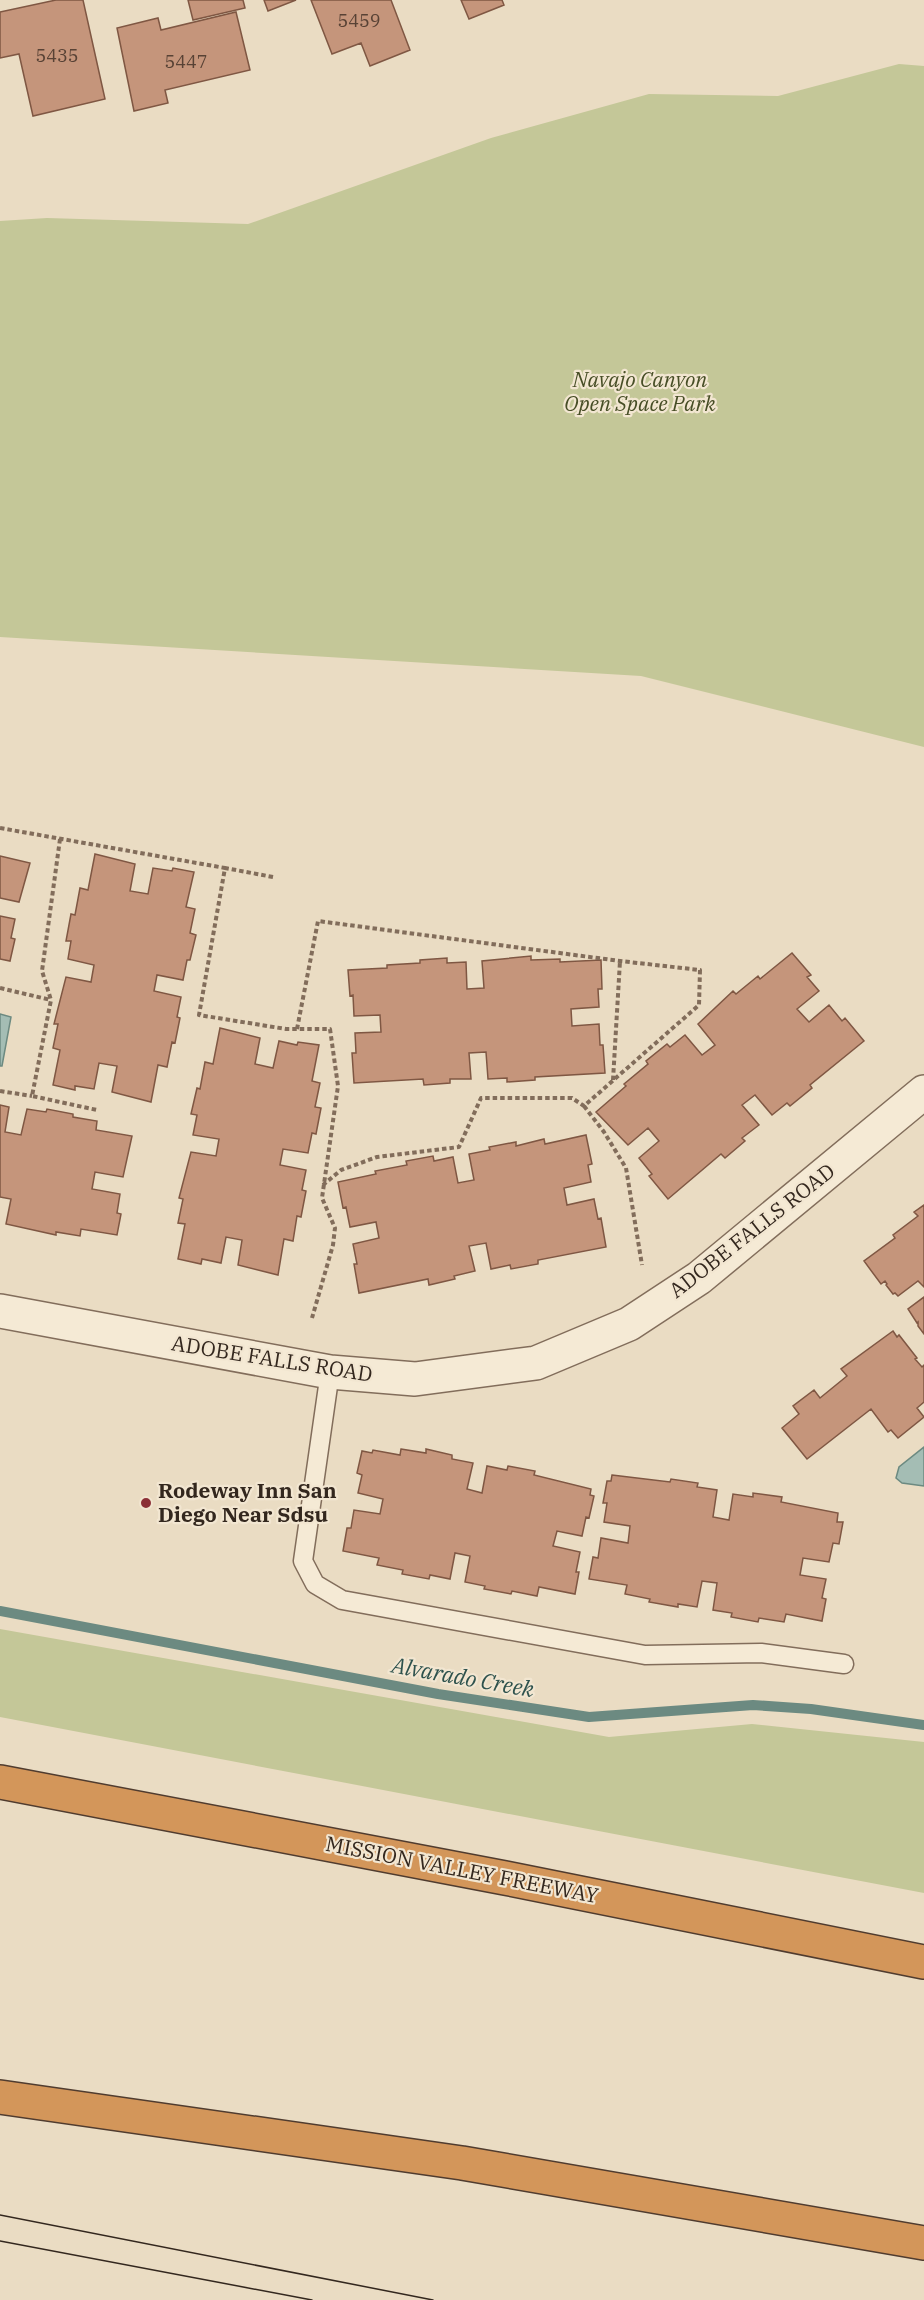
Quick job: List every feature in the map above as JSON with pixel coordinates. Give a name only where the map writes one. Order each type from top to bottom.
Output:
[{"type":"highway","name":"MISSION VALLEY FREEWAY","points":[[0,1782],[505,1878],[924,1962]]},
{"type":"highway","points":[[0,2097],[462,2163],[924,2243]]},
{"type":"street","name":"ADOBE FALLS ROAD","points":[[0,1311],[330,1372],[416,1379],[536,1363],[629,1324],[699,1278],[924,1092]]},
{"type":"lane","points":[[330,1372],[303,1561],[315,1584],[342,1600],[645,1655],[761,1653],[844,1664]]},
{"type":"path","points":[[0,828],[273,877]]},
{"type":"path","points":[[32,1096],[51,1000],[42,971],[60,839]]},
{"type":"path","points":[[225,868],[199,1015],[286,1029],[330,1029],[338,1086],[322,1198],[334,1228],[333,1245],[312,1318]]},
{"type":"path","points":[[297,1029],[318,921],[620,961],[700,969],[699,1005],[584,1106]]},
{"type":"path","points":[[613,1080],[620,961]]},
{"type":"path","points":[[0,988],[51,1000]]},
{"type":"path","points":[[0,1091],[97,1110]]},
{"type":"path","points":[[323,1185],[341,1170],[377,1157],[459,1147],[481,1098],[572,1098],[584,1106],[604,1132],[626,1168],[642,1265]]},
{"type":"green space","name":"Navajo Canyon Open Space Park","points":[[899,64],[924,66],[924,747],[641,676],[0,637],[0,221],[47,218],[248,224],[491,138],[649,94],[778,96]]},
{"type":"green space","points":[[0,1629],[609,1737],[752,1724],[924,1742],[924,1893],[0,1717]]},
{"type":"water","points":[[0,1014],[11,1017],[2,1066],[0,1066]]},
{"type":"water","points":[[924,1447],[924,1486],[902,1483],[896,1478],[899,1467]]},
{"type":"building","points":[[56,0],[83,0],[105,99],[33,116],[19,54],[0,58],[0,12]]},
{"type":"building","points":[[188,0],[243,0],[245,8],[193,20]]},
{"type":"building","points":[[264,0],[296,0],[268,11]]},
{"type":"building","points":[[311,0],[391,0],[410,50],[370,66],[361,43],[332,54]]},
{"type":"building","points":[[461,0],[502,0],[504,5],[469,19]]},
{"type":"building","points":[[236,12],[250,70],[165,90],[168,103],[134,111],[117,28],[158,18],[161,30]]},
{"type":"building","points":[[95,854],[135,864],[130,891],[148,894],[153,868],[172,871],[173,868],[194,872],[186,907],[195,909],[190,933],[196,935],[190,960],[187,960],[183,980],[157,975],[154,991],[181,997],[175,1043],[172,1042],[167,1067],[158,1065],[151,1102],[112,1092],[117,1066],[99,1063],[94,1089],[75,1086],[75,1090],[53,1085],[60,1050],[53,1048],[58,1024],[54,1024],[66,977],[91,982],[94,965],[68,959],[71,941],[66,941],[71,914],[75,915],[80,888],[88,890]]},
{"type":"building","points":[[0,856],[30,863],[19,902],[0,898]]},
{"type":"building","points":[[0,916],[15,919],[11,938],[15,939],[10,961],[0,959]]},
{"type":"building","points":[[792,953],[811,975],[807,977],[819,991],[797,1009],[809,1022],[829,1005],[842,1021],[845,1018],[864,1041],[810,1085],[812,1088],[790,1106],[787,1103],[772,1115],[755,1095],[742,1105],[759,1125],[742,1138],[745,1141],[725,1158],[721,1154],[668,1199],[649,1176],[652,1174],[639,1158],[659,1141],[648,1128],[628,1145],[596,1112],[648,1064],[646,1061],[667,1044],[670,1047],[685,1035],[702,1055],[715,1045],[698,1024],[733,991],[736,994],[758,976],[760,979]]},
{"type":"building","points":[[531,956],[531,960],[560,959],[560,962],[601,960],[602,989],[598,989],[599,1007],[571,1009],[572,1026],[599,1024],[605,1073],[535,1077],[535,1080],[507,1082],[507,1078],[488,1079],[486,1052],[469,1053],[471,1079],[450,1079],[450,1083],[424,1085],[423,1079],[354,1083],[352,1053],[356,1053],[355,1033],[381,1032],[380,1015],[354,1016],[348,970],[387,968],[387,965],[420,963],[420,960],[447,958],[447,963],[466,962],[467,989],[484,988],[482,961]]},
{"type":"building","points":[[220,1028],[260,1038],[255,1064],[273,1068],[279,1041],[297,1045],[298,1042],[319,1045],[312,1081],[320,1083],[315,1107],[321,1108],[316,1134],[312,1133],[308,1153],[283,1149],[280,1165],[306,1170],[302,1190],[306,1191],[301,1217],[297,1216],[293,1241],[284,1239],[278,1275],[238,1265],[242,1240],[226,1237],[221,1263],[202,1259],[201,1264],[178,1259],[185,1224],[178,1223],[183,1199],[179,1198],[191,1152],[216,1156],[219,1139],[193,1135],[197,1115],[191,1114],[197,1088],[200,1089],[205,1062],[213,1064]]},
{"type":"building","points":[[0,1105],[9,1107],[5,1132],[21,1135],[27,1109],[46,1112],[47,1109],[97,1121],[96,1130],[132,1136],[123,1177],[95,1172],[92,1189],[120,1194],[117,1213],[121,1214],[117,1235],[81,1229],[80,1236],[56,1232],[56,1235],[6,1224],[11,1199],[0,1197]]},
{"type":"building","points":[[586,1135],[592,1164],[588,1165],[591,1182],[564,1188],[567,1205],[594,1199],[598,1219],[601,1218],[606,1247],[538,1260],[538,1264],[511,1269],[510,1265],[491,1269],[486,1243],[469,1246],[475,1271],[454,1276],[455,1279],[429,1285],[428,1279],[359,1293],[353,1244],[379,1238],[376,1222],[350,1227],[346,1207],[343,1208],[338,1182],[376,1174],[375,1171],[407,1165],[406,1161],[433,1156],[434,1161],[453,1157],[458,1183],[474,1180],[469,1154],[490,1150],[489,1147],[516,1142],[516,1146],[544,1139],[545,1144]]},
{"type":"building","points":[[924,1205],[924,1287],[918,1281],[898,1296],[893,1294],[885,1281],[881,1284],[864,1261],[895,1238],[893,1235],[918,1216],[914,1212]]},
{"type":"building","points":[[924,1297],[924,1334],[908,1309]]},
{"type":"building","points":[[893,1331],[897,1337],[899,1335],[922,1367],[924,1365],[924,1402],[917,1408],[924,1417],[898,1438],[891,1430],[888,1432],[871,1409],[807,1459],[782,1428],[799,1414],[793,1406],[814,1390],[820,1398],[847,1376],[841,1369]]},
{"type":"building","points":[[401,1449],[426,1453],[426,1449],[452,1455],[452,1459],[473,1463],[467,1489],[482,1493],[487,1466],[507,1470],[508,1466],[535,1471],[534,1475],[591,1489],[590,1495],[594,1496],[582,1536],[557,1531],[553,1546],[580,1552],[575,1594],[539,1587],[537,1596],[484,1589],[485,1586],[465,1582],[470,1556],[455,1553],[450,1579],[430,1575],[429,1579],[402,1574],[403,1570],[377,1565],[379,1558],[343,1551],[347,1528],[351,1528],[354,1510],[380,1514],[383,1499],[358,1493],[362,1475],[357,1473],[362,1451],[372,1453],[373,1450],[400,1455]]},
{"type":"building","points":[[612,1475],[670,1482],[671,1479],[698,1483],[697,1487],[717,1490],[713,1517],[729,1520],[733,1494],[753,1497],[753,1493],[782,1497],[781,1502],[838,1513],[837,1522],[843,1522],[839,1544],[833,1543],[829,1562],[803,1558],[800,1575],[826,1579],[822,1598],[826,1599],[822,1621],[786,1614],[784,1622],[759,1618],[758,1622],[731,1617],[732,1613],[713,1610],[717,1583],[702,1581],[697,1607],[678,1604],[678,1607],[649,1602],[650,1599],[625,1594],[627,1585],[589,1579],[593,1557],[598,1558],[601,1538],[628,1543],[630,1526],[604,1522],[607,1503],[603,1503],[607,1481],[611,1481]]},
{"type":"waterway","name":"Alvarado Creek","points":[[0,1611],[438,1694],[589,1717],[753,1705],[811,1709],[924,1725]]},
{"type":"tram line","points":[[0,2215],[433,2300]]},
{"type":"tram line","points":[[0,2241],[312,2300]]},
{"type":"place","name":"Rodeway Inn San Diego Near Sdsu","points":[[146,1503]]}]
